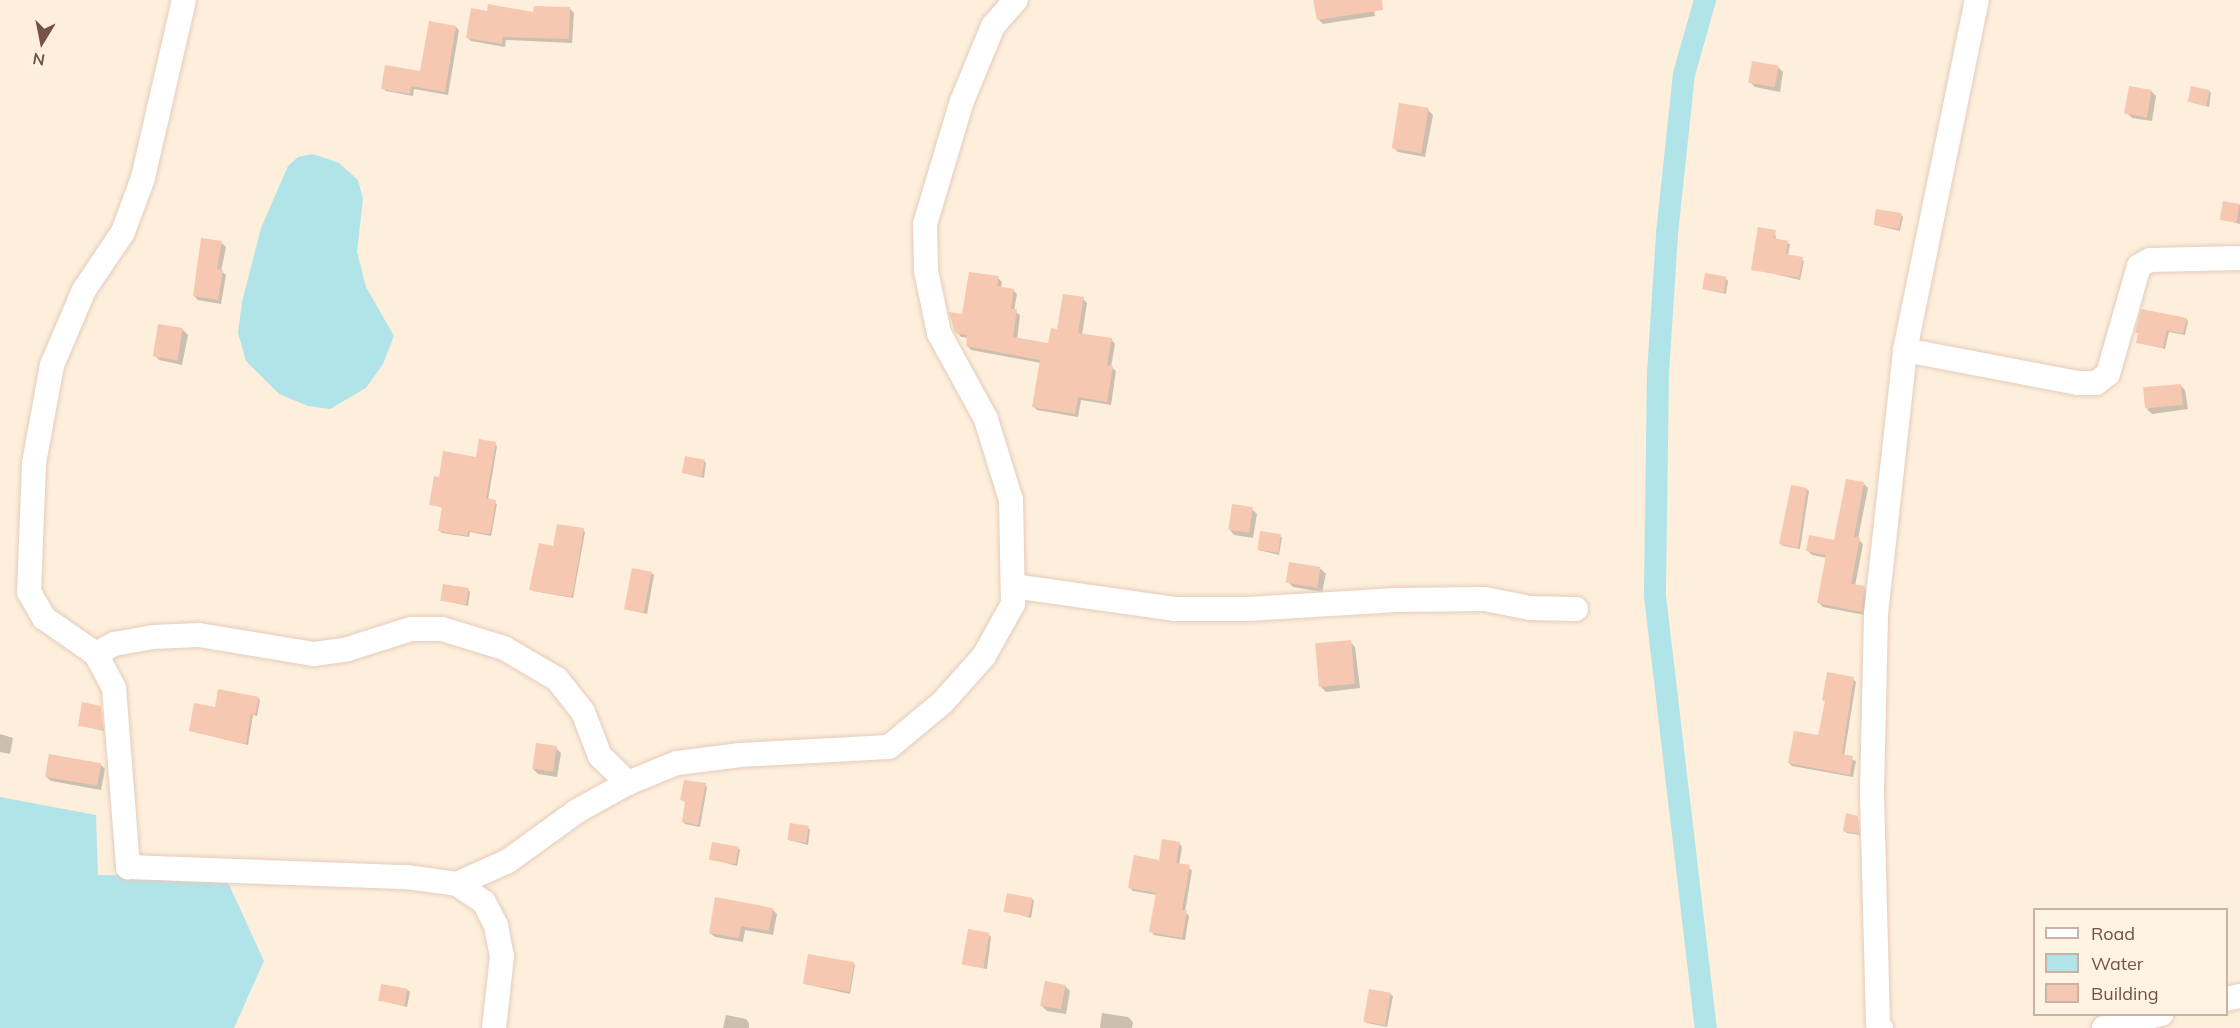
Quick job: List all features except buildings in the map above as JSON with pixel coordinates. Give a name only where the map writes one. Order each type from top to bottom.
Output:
[{"type":"street","points":[[184,0],[143,178],[123,232],[84,290],[52,365],[34,463],[29,592],[44,618],[96,654],[114,688],[128,867],[407,877],[457,884],[484,902],[496,926],[502,956],[494,1028]]},
{"type":"street","points":[[457,884],[508,861],[577,811],[628,783],[677,763],[740,755],[889,747],[943,702],[984,656],[1013,604],[1011,500],[986,418],[939,333],[926,271],[926,224],[962,101],[993,26],[1016,0]]},
{"type":"street","points":[[1881,1028],[1878,1023],[1872,792],[1876,614],[1905,350],[1977,0]]},
{"type":"street","points":[[1905,350],[2078,383],[2096,382],[2108,374],[2139,266],[2158,259],[2240,258]]},
{"type":"street","points":[[1013,586],[1174,609],[1248,609],[1397,600],[1485,599],[1530,608],[1576,609]]},
{"type":"street","points":[[96,654],[114,644],[143,639],[199,635],[314,654],[348,649],[411,629],[442,629],[504,648],[557,679],[583,712],[600,756],[628,783]]},
{"type":"street","points":[[2104,1028],[2153,1016]]},
{"type":"water","points":[[313,154],[339,163],[358,180],[363,199],[357,252],[366,287],[394,336],[383,364],[366,388],[330,409],[308,406],[279,394],[246,361],[238,333],[242,302],[261,228],[288,166],[298,157]]},
{"type":"water","points":[[0,797],[96,815],[98,875],[225,876],[264,961],[234,1028],[0,1028]]},
{"type":"waterway","points":[[1705,0],[1684,74],[1667,234],[1658,372],[1655,596],[1706,1028]]}]
